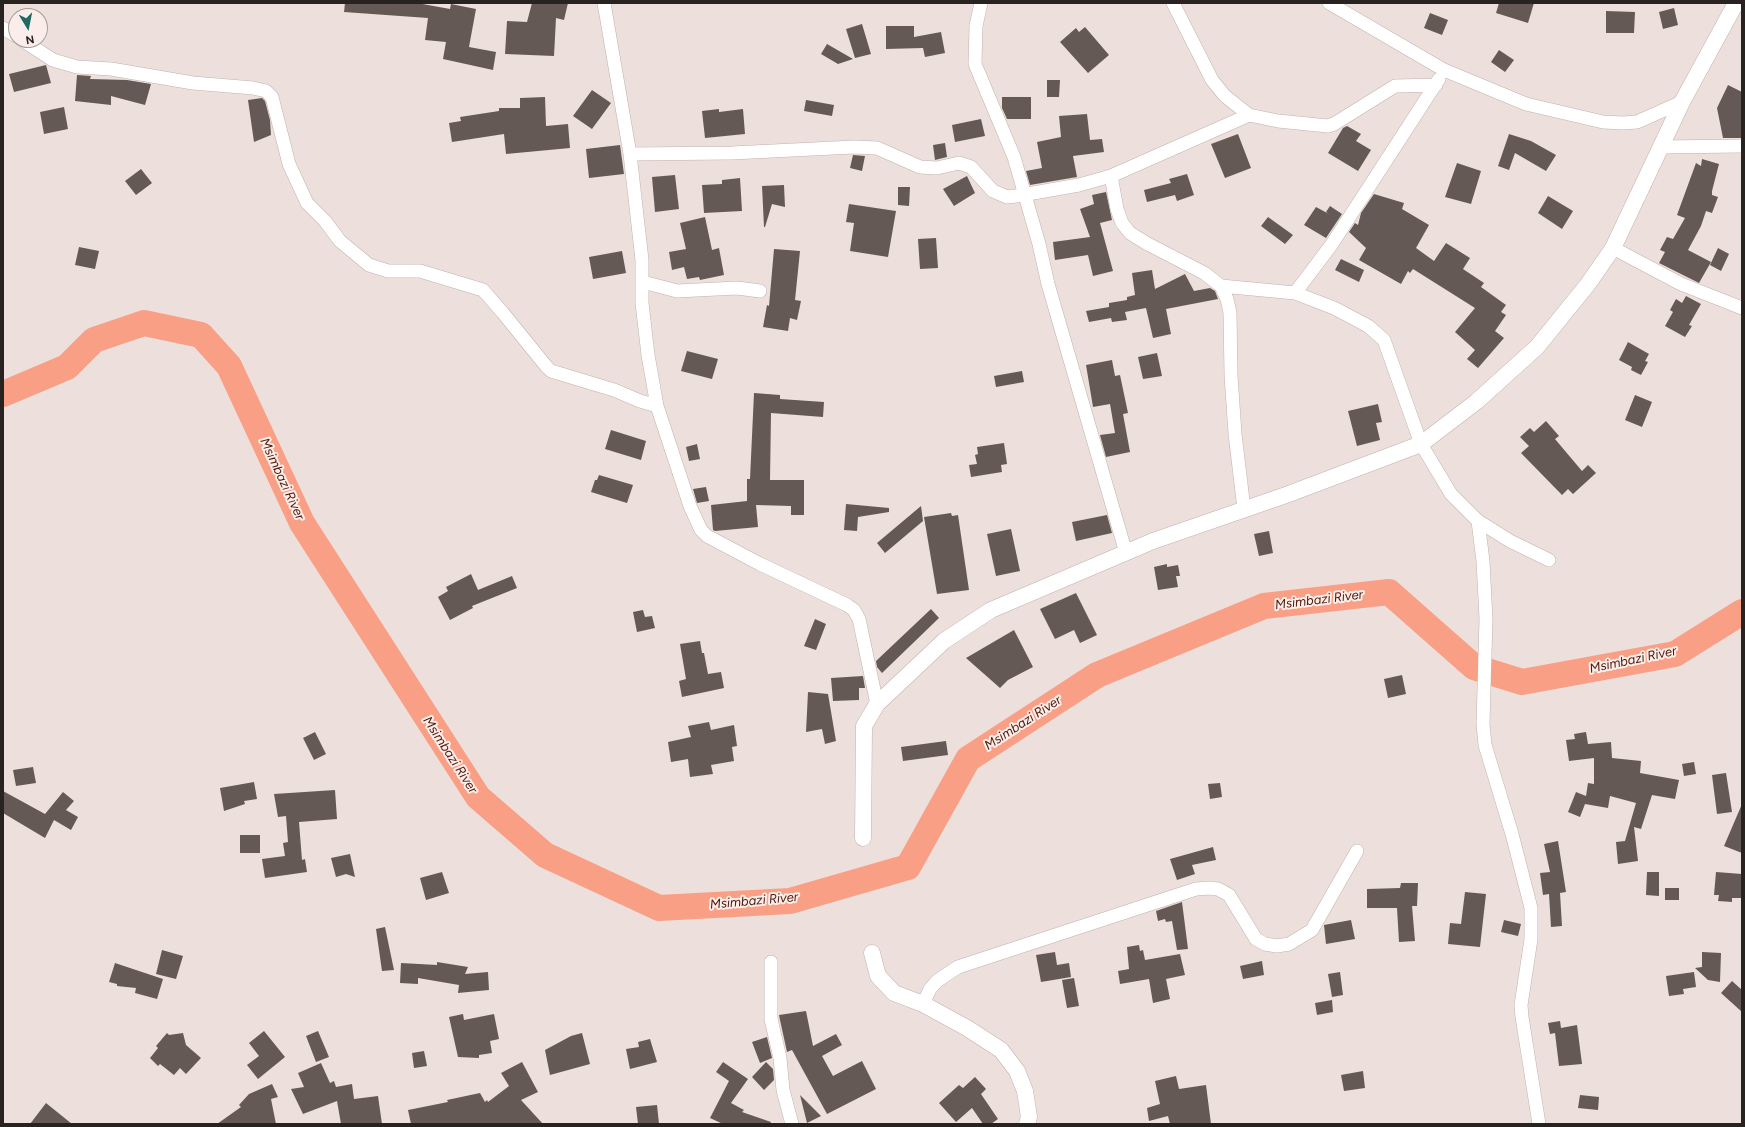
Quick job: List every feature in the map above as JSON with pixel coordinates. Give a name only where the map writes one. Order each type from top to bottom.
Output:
[{"type":"street","points":[[604,3],[630,154],[643,282],[642,303],[644,332],[657,406],[690,506],[701,530],[723,545],[847,605],[854,610],[859,619],[877,704]]},
{"type":"street","points":[[981,3],[976,26],[975,64],[1014,157],[1039,244],[1048,284],[1126,553]]},
{"type":"street","points":[[1173,3],[1212,80],[1225,96],[1250,115],[1301,124],[1328,126],[1334,124],[1395,86],[1436,84]]},
{"type":"street","points":[[1328,3],[1444,70],[1526,104],[1603,122],[1637,122],[1682,102]]},
{"type":"street","points":[[863,838],[864,726],[877,704],[944,640],[991,610],[1153,541],[1421,444],[1476,402],[1537,347],[1588,284],[1613,248],[1682,102],[1736,3]]},
{"type":"street","points":[[34,48],[53,60],[77,67],[111,69],[193,83],[253,88],[266,91],[272,97],[289,164],[307,203],[325,221],[340,241],[369,265],[388,271],[420,271],[483,290],[551,371],[614,390],[640,401],[657,406]]},
{"type":"street","points":[[1295,293],[1332,244],[1444,70]]},
{"type":"street","points":[[630,154],[732,153],[854,147],[877,148],[920,167],[937,168],[959,163],[971,167],[993,191],[999,195],[1007,197],[1079,185],[1111,176],[1250,115]]},
{"type":"street","points":[[1661,147],[1742,146]]},
{"type":"street","points":[[1111,176],[1117,209],[1122,223],[1130,233],[1204,273],[1221,286],[1227,299],[1230,313],[1231,375],[1244,509]]},
{"type":"street","points":[[1613,248],[1681,284],[1742,308]]},
{"type":"street","points":[[643,282],[676,291],[737,288],[760,291]]},
{"type":"street","points":[[1221,286],[1295,293],[1334,308],[1368,326],[1384,340],[1421,444],[1451,494],[1478,521],[1510,541],[1549,560]]},
{"type":"street","points":[[1478,521],[1483,561],[1485,612],[1483,724],[1485,745],[1512,834],[1531,908],[1531,939],[1522,1005],[1522,1017],[1539,1124]]},
{"type":"street","points":[[923,1004],[930,988],[937,981],[958,967],[1196,889],[1218,889],[1229,894],[1256,939],[1265,944],[1277,946],[1289,944],[1312,930],[1356,851]]},
{"type":"street","points":[[872,953],[878,976],[894,993],[923,1004],[967,1028],[1001,1050],[1017,1071],[1025,1091],[1028,1117],[1027,1124]]},
{"type":"street","points":[[771,962],[771,1019],[780,1058],[783,1090],[792,1124]]},
{"type":"building","points":[[345,3],[417,3],[450,9],[451,4],[476,9],[469,47],[496,52],[493,70],[443,59],[446,42],[425,40],[428,18],[344,12]]},
{"type":"building","points":[[532,3],[568,3],[564,20],[556,18],[554,56],[505,54],[507,21],[527,22]]},
{"type":"building","points":[[1499,3],[1534,3],[1528,23],[1496,13]]},
{"type":"building","points":[[1674,8],[1678,25],[1663,29],[1659,12]]},
{"type":"building","points":[[1606,11],[1635,12],[1634,33],[1606,33]]},
{"type":"building","points":[[1430,13],[1448,20],[1442,35],[1424,28]]},
{"type":"building","points":[[862,24],[871,54],[855,58],[846,29]]},
{"type":"building","points":[[886,26],[914,26],[914,37],[941,32],[945,53],[925,57],[923,48],[886,49]]},
{"type":"building","points":[[1085,27],[1109,55],[1088,73],[1060,42],[1076,28],[1079,32]]},
{"type":"building","points":[[827,44],[853,59],[838,64],[821,54]]},
{"type":"building","points":[[1499,50],[1514,60],[1505,72],[1491,62]]},
{"type":"building","points":[[46,65],[51,83],[14,92],[9,74]]},
{"type":"building","points":[[77,75],[91,76],[90,79],[127,80],[151,84],[145,105],[111,96],[111,105],[75,101]]},
{"type":"building","points":[[1047,80],[1060,80],[1059,97],[1047,97]]},
{"type":"building","points":[[1728,85],[1742,92],[1742,138],[1723,138],[1717,108]]},
{"type":"building","points":[[592,90],[611,103],[592,129],[573,116]]},
{"type":"building","points":[[545,97],[546,126],[568,124],[570,148],[506,154],[504,134],[452,142],[449,123],[461,121],[460,117],[499,111],[499,108],[520,108],[520,98]]},
{"type":"building","points":[[1002,97],[1031,97],[1031,119],[1007,119],[1002,108]]},
{"type":"building","points":[[262,98],[265,101],[270,120],[271,135],[254,142],[248,100]]},
{"type":"building","points":[[806,100],[834,105],[832,116],[804,111]]},
{"type":"building","points":[[64,107],[68,129],[44,134],[40,112]]},
{"type":"building","points":[[719,109],[719,112],[743,109],[745,134],[705,138],[702,111]]},
{"type":"building","points":[[1087,114],[1090,140],[1102,139],[1104,152],[1073,156],[1077,177],[1030,185],[1026,171],[1042,168],[1037,142],[1061,137],[1059,116]]},
{"type":"building","points":[[981,119],[985,136],[955,142],[952,125]]},
{"type":"building","points":[[1347,126],[1361,134],[1356,141],[1371,150],[1358,171],[1328,153],[1343,128]]},
{"type":"building","points":[[1238,134],[1251,168],[1225,178],[1211,144]]},
{"type":"building","points":[[1509,134],[1531,141],[1556,155],[1546,171],[1515,153],[1509,170],[1498,166]]},
{"type":"building","points":[[945,143],[947,157],[935,160],[933,145]]},
{"type":"building","points":[[620,145],[624,174],[589,178],[586,149]]},
{"type":"building","points":[[853,155],[865,156],[862,171],[850,168]]},
{"type":"building","points":[[1702,159],[1719,164],[1712,191],[1712,195],[1718,197],[1712,213],[1706,211],[1701,226],[1688,250],[1711,262],[1699,283],[1659,263],[1665,252],[1660,250],[1667,237],[1673,239],[1685,218],[1677,215],[1696,163],[1701,166]]},
{"type":"building","points":[[1457,163],[1481,171],[1471,204],[1445,197]]},
{"type":"building","points":[[141,169],[152,183],[136,195],[125,181]]},
{"type":"building","points":[[1187,174],[1194,195],[1177,201],[1175,195],[1147,202],[1144,190],[1171,183],[1169,179]]},
{"type":"building","points":[[675,175],[679,209],[655,212],[652,177]]},
{"type":"building","points":[[967,176],[975,193],[954,206],[943,189]]},
{"type":"building","points":[[740,178],[742,211],[704,213],[702,185],[722,184],[722,180]]},
{"type":"building","points":[[784,185],[785,207],[772,204],[764,227],[762,186]]},
{"type":"building","points":[[898,187],[910,187],[909,206],[898,205]]},
{"type":"building","points":[[1106,192],[1112,220],[1100,223],[1113,271],[1093,276],[1088,255],[1055,260],[1053,242],[1090,237],[1080,209],[1094,204],[1092,195]]},
{"type":"building","points":[[1374,194],[1404,203],[1402,209],[1429,225],[1416,248],[1434,261],[1446,243],[1470,258],[1463,269],[1484,283],[1481,287],[1506,305],[1501,312],[1506,315],[1495,331],[1504,338],[1478,368],[1467,359],[1475,350],[1455,332],[1475,308],[1413,269],[1410,273],[1408,271],[1401,284],[1359,260],[1366,248],[1349,232],[1355,223],[1358,225],[1361,213]]},
{"type":"building","points":[[1548,196],[1573,211],[1562,229],[1538,213]]},
{"type":"building","points":[[849,204],[896,211],[888,257],[850,251],[854,223],[846,222]]},
{"type":"building","points":[[1330,206],[1342,214],[1326,238],[1304,225],[1316,207],[1329,214],[1326,212]]},
{"type":"building","points":[[705,217],[712,250],[719,248],[724,275],[700,280],[699,277],[687,279],[684,267],[672,270],[669,252],[686,249],[680,223]]},
{"type":"building","points":[[1268,217],[1293,235],[1285,244],[1261,226]]},
{"type":"building","points":[[936,238],[938,268],[920,269],[918,239]]},
{"type":"building","points":[[79,247],[99,251],[95,269],[75,265]]},
{"type":"building","points":[[1718,248],[1729,254],[1721,271],[1710,265]]},
{"type":"building","points":[[774,249],[800,251],[795,300],[801,301],[797,320],[790,318],[788,331],[763,327],[767,305],[769,306]]},
{"type":"building","points":[[622,251],[626,273],[593,279],[589,257]]},
{"type":"building","points":[[1341,259],[1364,270],[1359,282],[1335,270]]},
{"type":"building","points":[[1152,270],[1155,289],[1185,274],[1194,291],[1210,288],[1215,291],[1218,299],[1166,309],[1171,334],[1153,338],[1146,308],[1125,312],[1127,320],[1112,322],[1111,318],[1089,322],[1086,311],[1109,307],[1109,303],[1127,300],[1127,297],[1135,295],[1132,273]]},
{"type":"building","points":[[1686,296],[1701,304],[1689,325],[1692,326],[1685,337],[1665,326],[1673,312],[1670,310],[1676,299],[1682,303]]},
{"type":"building","points":[[1628,342],[1649,354],[1645,361],[1648,362],[1641,375],[1631,370],[1632,367],[1619,360]]},
{"type":"building","points":[[687,351],[718,359],[712,379],[681,371]]},
{"type":"building","points":[[1157,353],[1162,376],[1143,379],[1138,357]]},
{"type":"building","points":[[1112,360],[1115,376],[1120,375],[1128,413],[1123,414],[1130,452],[1106,457],[1100,435],[1115,433],[1110,404],[1093,407],[1086,365]]},
{"type":"building","points":[[1022,371],[1024,382],[996,387],[994,376]]},
{"type":"building","points":[[754,393],[780,395],[780,399],[824,402],[823,417],[771,413],[770,480],[804,480],[804,515],[791,515],[791,506],[756,505],[758,527],[715,531],[713,530],[711,505],[747,501],[747,479],[750,479]]},
{"type":"building","points":[[1635,395],[1652,402],[1642,427],[1625,420]]},
{"type":"building","points":[[1378,404],[1382,422],[1376,423],[1380,440],[1357,446],[1348,411]]},
{"type":"building","points":[[1546,421],[1559,436],[1555,439],[1582,471],[1588,465],[1596,473],[1573,494],[1568,489],[1562,495],[1521,453],[1529,446],[1520,437],[1530,428],[1534,432]]},
{"type":"building","points":[[611,430],[646,441],[641,460],[605,449]]},
{"type":"building","points":[[1004,443],[1007,464],[1001,465],[1002,472],[971,477],[969,465],[977,464],[975,455],[978,454],[977,447]]},
{"type":"building","points":[[697,444],[700,459],[689,461],[686,447]]},
{"type":"building","points":[[599,475],[633,485],[627,503],[591,492],[595,480],[597,480]]},
{"type":"building","points":[[706,487],[709,501],[697,503],[693,489]]},
{"type":"building","points":[[846,504],[889,508],[889,512],[858,517],[857,531],[844,530]]},
{"type":"building","points":[[921,506],[923,521],[885,553],[877,543]]},
{"type":"building","points":[[951,513],[952,516],[958,515],[969,590],[937,594],[924,517]]},
{"type":"building","points":[[1107,515],[1112,533],[1076,541],[1072,522]]},
{"type":"building","points":[[1011,529],[1020,571],[996,576],[987,534]]},
{"type":"building","points":[[1269,531],[1273,553],[1259,556],[1254,534]]},
{"type":"building","points":[[1167,564],[1167,567],[1178,565],[1180,576],[1176,576],[1178,587],[1158,590],[1154,567]]},
{"type":"building","points":[[471,574],[478,590],[512,576],[517,588],[472,606],[473,608],[450,620],[438,597],[448,591],[446,587]]},
{"type":"building","points":[[1076,593],[1097,635],[1080,643],[1074,630],[1055,639],[1040,609]]},
{"type":"building","points":[[931,609],[939,618],[882,673],[877,667],[876,661]]},
{"type":"building","points":[[643,610],[645,617],[652,616],[655,628],[637,632],[633,612]]},
{"type":"building","points":[[815,619],[826,624],[816,650],[804,646]]},
{"type":"building","points":[[1014,630],[1033,667],[1008,680],[1000,688],[966,658]]},
{"type":"building","points":[[700,641],[708,674],[721,672],[724,688],[682,697],[679,681],[686,679],[680,644]]},
{"type":"building","points":[[1402,675],[1406,694],[1388,698],[1384,679]]},
{"type":"building","points":[[863,676],[865,688],[859,688],[859,700],[833,701],[831,678]]},
{"type":"building","points":[[808,692],[828,694],[836,741],[825,744],[822,729],[806,732]]},
{"type":"building","points":[[709,722],[711,730],[734,725],[737,746],[732,747],[734,761],[711,765],[713,774],[690,777],[688,759],[671,762],[668,742],[691,737],[688,726]]},
{"type":"building","points":[[315,732],[326,754],[314,760],[303,738]]},
{"type":"building","points":[[1586,732],[1588,744],[1611,742],[1612,758],[1641,761],[1640,773],[1679,780],[1675,799],[1652,795],[1641,829],[1634,827],[1638,861],[1618,864],[1616,842],[1625,841],[1636,803],[1610,796],[1608,808],[1585,804],[1580,817],[1568,812],[1576,792],[1586,796],[1588,783],[1594,784],[1594,758],[1569,761],[1566,740],[1575,739],[1574,734]]},
{"type":"building","points":[[946,741],[948,755],[903,761],[901,747]]},
{"type":"building","points":[[1694,762],[1696,774],[1684,776],[1682,764]]},
{"type":"building","points":[[33,767],[36,783],[16,786],[13,770]]},
{"type":"building","points":[[1726,773],[1732,812],[1717,814],[1712,775]]},
{"type":"building","points":[[254,782],[257,799],[244,801],[245,804],[224,811],[220,788]]},
{"type":"building","points":[[1220,783],[1222,797],[1210,799],[1208,784]]},
{"type":"building","points":[[335,790],[337,819],[299,822],[302,860],[305,859],[307,872],[265,878],[262,859],[285,856],[283,843],[288,842],[286,816],[278,817],[274,794]]},
{"type":"building","points":[[3,791],[45,814],[63,792],[74,801],[66,810],[78,817],[71,830],[54,820],[45,838],[3,813]]},
{"type":"building","points":[[1742,804],[1742,853],[1724,846]]},
{"type":"building","points":[[240,835],[260,835],[260,853],[240,853]]},
{"type":"building","points":[[1558,841],[1566,892],[1560,893],[1562,926],[1551,927],[1549,894],[1543,895],[1540,873],[1550,872],[1544,844]]},
{"type":"building","points":[[1213,847],[1216,860],[1192,865],[1195,874],[1177,880],[1170,859]]},
{"type":"building","points":[[350,854],[355,877],[346,874],[336,877],[331,858]]},
{"type":"building","points":[[442,872],[449,893],[426,900],[420,878]]},
{"type":"building","points":[[1647,872],[1659,872],[1659,896],[1646,895]]},
{"type":"building","points":[[1716,872],[1742,874],[1741,898],[1732,898],[1732,902],[1718,901],[1719,895],[1714,895]]},
{"type":"building","points":[[1401,883],[1418,883],[1417,906],[1412,906],[1415,941],[1399,942],[1397,908],[1367,908],[1367,889],[1400,888]]},
{"type":"building","points":[[1665,888],[1679,888],[1679,900],[1665,900]]},
{"type":"building","points":[[1465,892],[1486,894],[1480,947],[1448,944],[1450,923],[1461,924]]},
{"type":"building","points":[[1182,902],[1188,949],[1177,950],[1172,921],[1166,922],[1165,919],[1158,921],[1156,911]]},
{"type":"building","points":[[1351,920],[1355,939],[1326,944],[1324,925]]},
{"type":"building","points":[[1504,920],[1521,924],[1518,936],[1501,932]]},
{"type":"building","points":[[385,927],[394,970],[382,971],[376,929]]},
{"type":"building","points":[[1139,945],[1140,951],[1143,950],[1145,960],[1180,954],[1185,975],[1166,979],[1170,999],[1153,1003],[1149,979],[1120,984],[1118,971],[1129,969],[1127,947]]},
{"type":"building","points":[[162,950],[183,956],[176,979],[156,974]]},
{"type":"building","points":[[1055,952],[1057,965],[1069,963],[1071,977],[1041,982],[1036,955]]},
{"type":"building","points":[[1702,952],[1721,953],[1720,982],[1708,980],[1695,968],[1702,967]]},
{"type":"building","points":[[1262,961],[1264,975],[1243,979],[1240,966]]},
{"type":"building","points":[[437,962],[468,967],[465,974],[488,972],[489,990],[458,993],[459,985],[418,978],[418,984],[400,983],[401,963],[437,965]]},
{"type":"building","points":[[115,963],[163,979],[157,999],[135,993],[136,988],[117,986],[117,984],[109,982]]},
{"type":"building","points":[[1340,972],[1343,995],[1332,997],[1328,974]]},
{"type":"building","points":[[1694,972],[1696,987],[1683,989],[1684,994],[1669,996],[1666,976]]},
{"type":"building","points":[[1074,978],[1079,1006],[1067,1008],[1062,980]]},
{"type":"building","points":[[1732,981],[1742,990],[1742,1012],[1721,993]]},
{"type":"building","points":[[1332,1000],[1333,1012],[1317,1015],[1315,1003]]},
{"type":"building","points":[[806,1011],[813,1046],[836,1034],[842,1045],[822,1056],[833,1076],[862,1061],[876,1089],[827,1114],[792,1050],[787,1052],[779,1015]]},
{"type":"building","points":[[463,1014],[464,1020],[494,1014],[499,1039],[490,1041],[492,1053],[479,1055],[479,1058],[458,1057],[449,1017]]},
{"type":"building","points":[[1560,1021],[1561,1028],[1577,1025],[1582,1064],[1559,1066],[1555,1033],[1550,1034],[1548,1023]]},
{"type":"building","points":[[264,1031],[285,1057],[258,1079],[247,1065],[259,1056],[249,1043]]},
{"type":"building","points":[[318,1031],[329,1057],[316,1062],[306,1036]]},
{"type":"building","points":[[167,1033],[169,1035],[183,1033],[186,1045],[201,1058],[186,1074],[180,1068],[174,1075],[160,1064],[158,1066],[150,1058],[158,1048],[156,1046]]},
{"type":"building","points":[[582,1033],[590,1064],[550,1075],[545,1050],[571,1036]]},
{"type":"building","points":[[767,1037],[772,1058],[760,1063],[752,1042]]},
{"type":"building","points":[[650,1039],[657,1062],[630,1069],[626,1049],[639,1047],[638,1042]]},
{"type":"building","points":[[424,1051],[427,1066],[414,1068],[412,1053]]},
{"type":"building","points":[[522,1062],[538,1092],[521,1100],[543,1124],[411,1124],[408,1110],[448,1102],[447,1100],[480,1093],[485,1102],[487,1100],[488,1102],[509,1086],[501,1073]]},
{"type":"building","points":[[723,1062],[748,1079],[731,1103],[744,1110],[742,1112],[771,1122],[770,1124],[723,1124],[710,1118],[729,1081],[716,1072]]},
{"type":"building","points":[[766,1062],[773,1069],[774,1080],[764,1090],[752,1077]]},
{"type":"building","points":[[321,1063],[330,1083],[334,1081],[336,1087],[352,1084],[354,1099],[378,1096],[382,1124],[341,1124],[337,1101],[303,1114],[291,1089],[304,1087],[298,1073]]},
{"type":"building","points":[[1363,1071],[1365,1088],[1344,1091],[1341,1075]]},
{"type":"building","points":[[1176,1076],[1179,1089],[1206,1085],[1211,1124],[1170,1124],[1168,1116],[1149,1121],[1147,1108],[1160,1104],[1155,1081]]},
{"type":"building","points":[[975,1077],[986,1089],[981,1094],[998,1119],[991,1124],[983,1124],[972,1108],[956,1122],[939,1103],[959,1085],[963,1088]]},
{"type":"building","points":[[272,1084],[278,1097],[271,1099],[276,1124],[217,1124],[241,1107],[239,1105],[249,1094]]},
{"type":"building","points":[[800,1095],[821,1116],[807,1123]]},
{"type":"building","points":[[1580,1095],[1599,1097],[1598,1110],[1578,1108]]},
{"type":"building","points":[[46,1103],[72,1124],[30,1124]]},
{"type":"building","points":[[657,1105],[659,1124],[638,1124],[636,1107]]},
{"type":"waterway","name":"Msimbazi River","points":[[3,394],[67,367],[94,340],[144,323],[201,335],[229,366],[302,523],[478,797],[545,855],[659,908],[790,901],[908,867],[968,759],[1097,675],[1264,606],[1389,592],[1474,667],[1522,682],[1675,654],[1742,612]]}]
